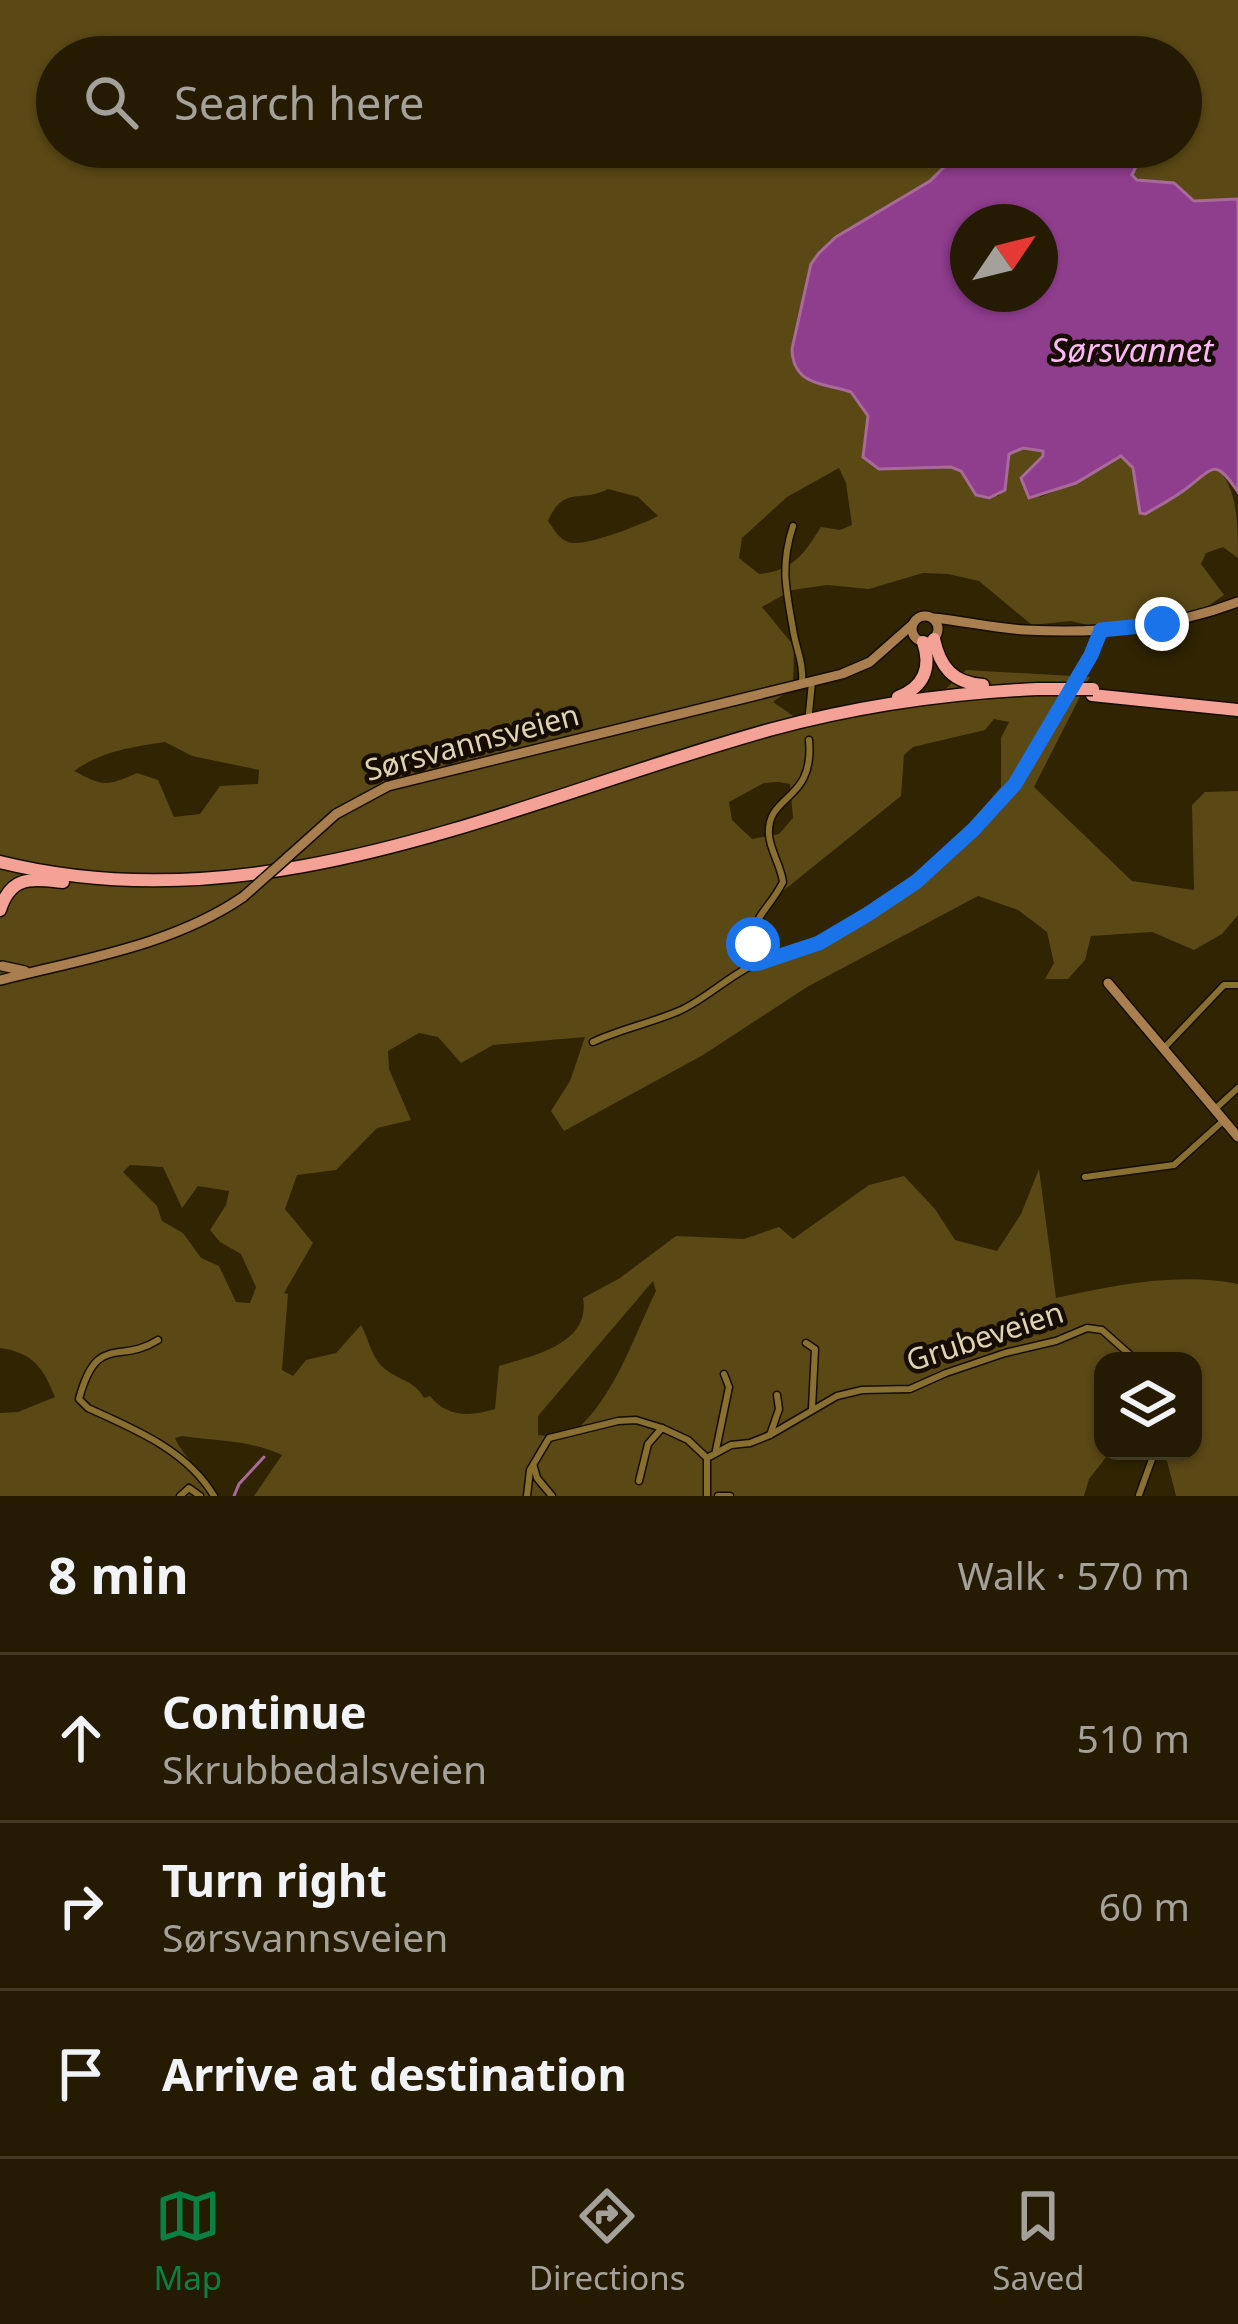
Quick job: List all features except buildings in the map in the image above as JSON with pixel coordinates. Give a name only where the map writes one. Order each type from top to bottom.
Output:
[{"type":"highway","points":[[928,639],[952,676],[973,685],[1038,692]]},
{"type":"highway","points":[[0,866],[108,878],[201,879],[296,869],[429,840],[768,730],[914,689],[926,672],[928,639]]},
{"type":"highway","points":[[0,908],[6,893],[23,879],[197,885],[350,866],[426,847],[824,722],[1038,692]]},
{"type":"highway","points":[[842,712],[951,694],[1038,692],[1093,692],[1238,706]]},
{"type":"highway","points":[[0,866],[70,882]]},
{"type":"main road","points":[[933,619],[928,639],[914,635],[913,624],[922,616],[1025,630],[1101,630],[1179,621],[1238,602]]},
{"type":"main road","name":"Sørsvannsveien","points":[[890,646],[928,639],[966,622]]},
{"type":"main road","name":"Sørsvannsveien","points":[[1,981],[210,918],[244,896],[355,801],[406,779],[807,683],[864,665],[913,624]]},
{"type":"main road","name":"Sørsvannsveien","points":[[1,965],[30,972]]},
{"type":"main road","points":[[1,965],[1,981]]},
{"type":"main road","points":[[1108,983],[1238,1137]]},
{"type":"street","points":[[794,526],[783,558],[783,581],[793,632],[802,651],[809,712]]},
{"type":"street","points":[[593,1042],[681,1010],[759,963],[819,943],[916,882],[1015,784],[1101,630]]},
{"type":"street","points":[[759,963],[754,925],[783,882],[769,840],[770,825],[776,809],[800,788],[810,771],[809,740]]},
{"type":"street","points":[[1165,1047],[1224,985],[1238,985]]},
{"type":"street","points":[[1214,1110],[1238,1088]]},
{"type":"street","points":[[1085,1177],[1174,1165],[1223,1121]]},
{"type":"street","name":"Grubeveien","points":[[711,1456],[730,1444],[770,1435],[812,1408],[862,1390],[910,1389],[1092,1327],[1128,1352]]},
{"type":"street","points":[[158,1340],[140,1349],[118,1349],[96,1361],[79,1399],[88,1408],[157,1440],[214,1496]]},
{"type":"street","points":[[806,1343],[815,1349],[817,1359],[812,1408]]},
{"type":"street","points":[[707,1496],[711,1456],[723,1430],[729,1387],[724,1374]]},
{"type":"street","points":[[770,1435],[777,1395]]},
{"type":"street","points":[[527,1496],[534,1463],[550,1438],[618,1421],[635,1420],[662,1428],[711,1456]]},
{"type":"street","points":[[639,1480],[648,1444],[662,1428]]},
{"type":"street","points":[[1139,1495],[1152,1460]]},
{"type":"street","points":[[534,1463],[536,1478],[552,1496]]},
{"type":"street","points":[[181,1496],[189,1489],[200,1496]]},
{"type":"street","points":[[718,1496],[730,1496]]},
{"type":"shaded area","points":[[0,0],[1238,0],[1238,199],[1194,201],[1174,183],[1147,183],[1132,175],[1135,168],[1202,168],[1202,36],[36,36],[36,168],[943,168],[811,264],[804,379],[851,392],[868,416],[864,445],[879,469],[951,467],[961,471],[976,494],[999,496],[1009,454],[1023,448],[1044,451],[1040,497],[1076,483],[1121,456],[1133,468],[1187,488],[1207,469],[1215,467],[1223,475],[1237,520],[1238,558],[1223,547],[1206,553],[1201,564],[1224,595],[1195,615],[1116,632],[1071,621],[1032,625],[979,581],[923,573],[869,589],[827,585],[792,590],[762,607],[794,646],[793,687],[773,702],[795,717],[826,717],[939,695],[966,670],[1090,677],[1034,787],[1132,881],[1194,890],[1192,805],[1205,792],[1238,791],[1238,915],[1222,934],[1194,950],[1152,932],[1091,936],[1085,960],[1068,979],[1045,979],[1054,963],[1047,932],[1018,910],[978,896],[807,987],[703,1055],[564,1131],[551,1111],[570,1081],[585,1037],[493,1045],[461,1063],[438,1037],[419,1033],[388,1051],[389,1069],[411,1120],[377,1128],[336,1170],[297,1175],[285,1209],[313,1243],[284,1293],[288,1294],[282,1370],[293,1376],[306,1360],[336,1353],[361,1325],[381,1365],[424,1398],[430,1396],[460,1413],[486,1412],[495,1409],[499,1366],[543,1352],[569,1337],[583,1314],[583,1298],[620,1278],[676,1236],[744,1239],[779,1227],[793,1239],[869,1185],[904,1176],[935,1209],[955,1240],[997,1251],[1021,1214],[1039,1169],[1056,1298],[1169,1280],[1238,1284],[1238,1496],[1176,1496],[1165,1460],[1202,1460],[1202,1352],[1094,1352],[1094,1460],[1104,1460],[1089,1479],[1084,1496],[254,1496],[282,1455],[246,1444],[182,1436],[175,1438],[211,1496],[0,1496],[0,1413],[18,1412],[55,1397],[36,1364],[0,1348]],"holes":[[[839,468],[852,525],[840,530],[821,527],[796,559],[781,569],[759,574],[739,558],[742,538],[787,497]],[[608,489],[638,497],[658,516],[586,542],[568,542],[548,521],[567,499]],[[994,719],[1009,722],[1001,738],[1001,787],[957,838],[933,861],[827,933],[764,957],[755,928],[773,899],[901,796],[904,755],[913,747],[985,730]],[[165,742],[192,756],[259,770],[258,784],[220,786],[200,814],[174,817],[158,780],[137,773],[106,783],[74,771],[106,754]],[[764,783],[790,784],[793,818],[779,834],[752,839],[732,820],[729,802]],[[130,1165],[163,1167],[182,1208],[198,1186],[229,1191],[210,1230],[241,1254],[256,1287],[250,1303],[236,1302],[219,1266],[201,1258],[183,1233],[162,1221],[157,1206],[123,1172]],[[653,1281],[656,1291],[596,1408],[566,1438],[538,1435],[538,1416]]]},
{"type":"water","name":"Sørsvannet","points":[[943,168],[1135,168],[1132,175],[1137,180],[1174,183],[1194,201],[1238,199],[1238,492],[1214,469],[1140,513],[1133,468],[1121,456],[1076,483],[1029,498],[1021,478],[1043,451],[1023,448],[1009,454],[1005,490],[989,498],[976,495],[961,471],[951,467],[879,469],[863,457],[868,416],[851,392],[812,381],[794,361],[792,349],[811,264],[819,253]]},
{"type":"waterway","points":[[234,1496],[264,1457]]},
{"type":"route","points":[[753,944],[759,963],[819,943],[916,882],[1015,784],[1101,630],[1162,624]]}]
